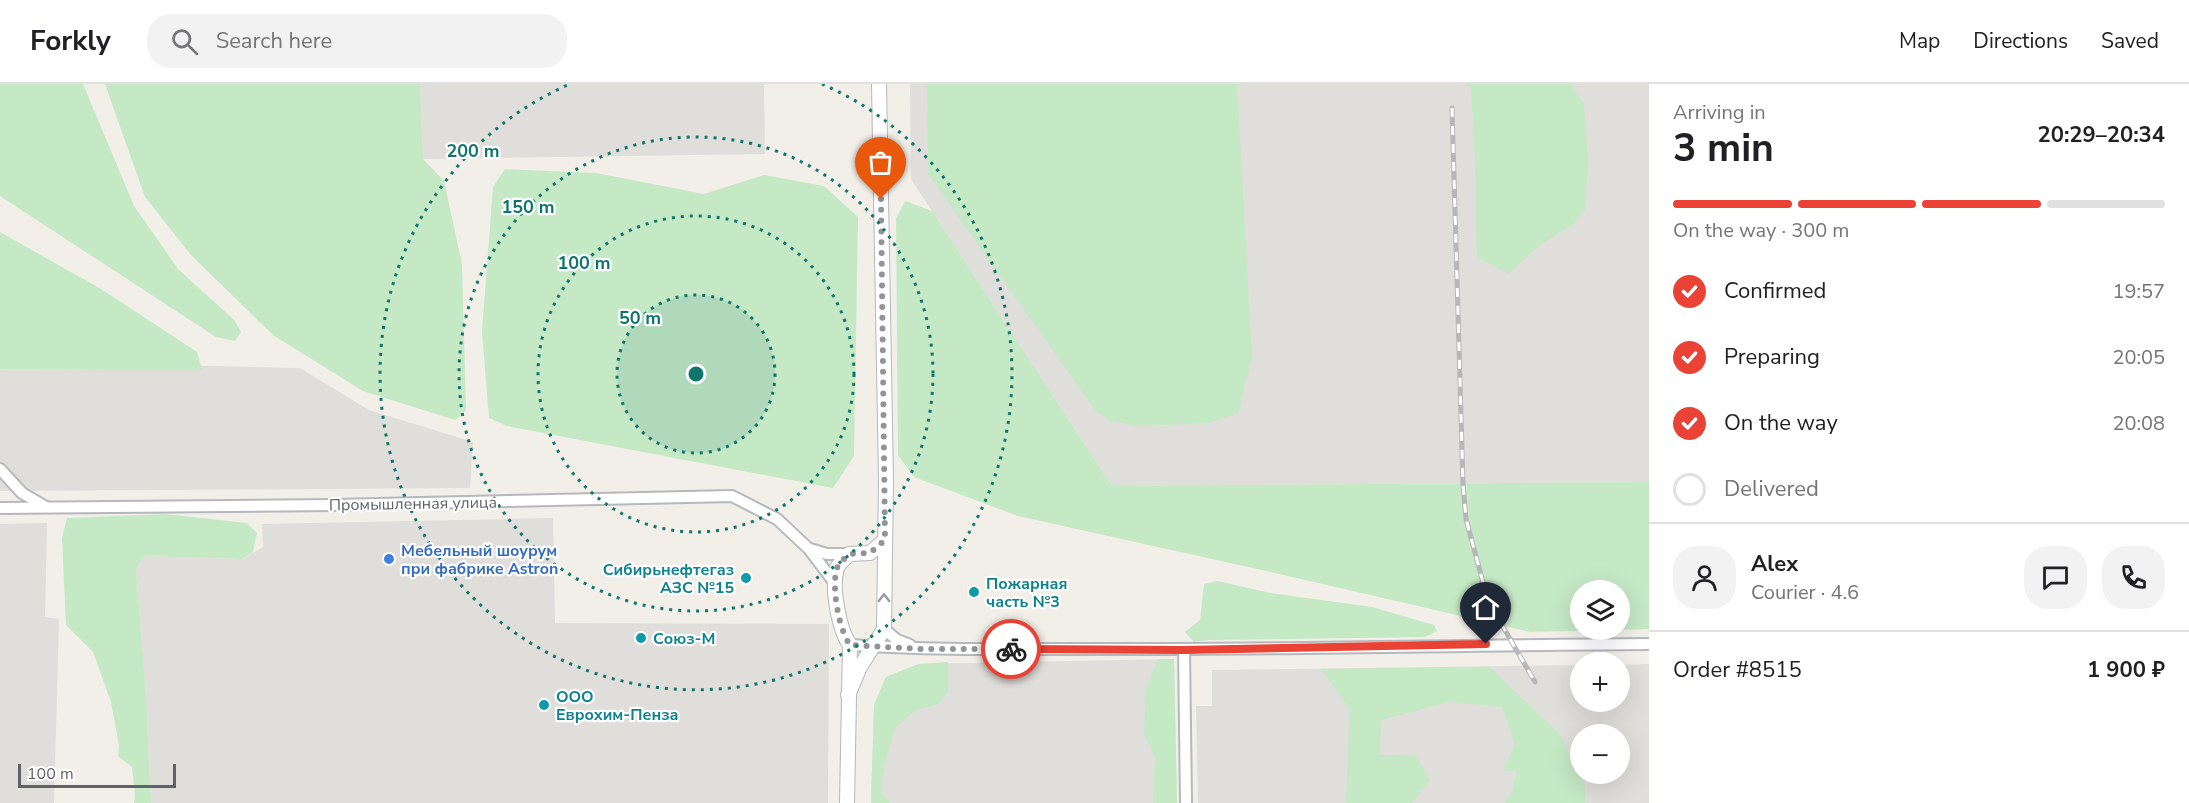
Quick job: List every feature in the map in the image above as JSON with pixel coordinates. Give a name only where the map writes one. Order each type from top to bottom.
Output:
[{"type":"street","points":[[848,695],[860,667],[884,629],[885,540],[879,84]]},
{"type":"street","points":[[0,469],[22,494],[49,508]]},
{"type":"street","name":"Промышленная улица","points":[[0,508],[732,496],[777,519],[809,549],[834,582]]},
{"type":"street","points":[[809,549],[827,554],[870,553],[885,540]]},
{"type":"street","points":[[870,553],[885,567]]},
{"type":"street","points":[[847,803],[850,645],[843,636],[834,582],[838,565],[849,554]]},
{"type":"street","points":[[884,629],[897,640],[921,649]]},
{"type":"street","points":[[850,645],[921,649],[1184,650],[1486,644],[1649,644]]},
{"type":"street","points":[[1184,650],[1186,803]]},
{"type":"shaded area","points":[[420,84],[764,84],[765,154],[423,159]]},
{"type":"shaded area","points":[[910,84],[1649,84],[1649,482],[1112,486],[911,179]]},
{"type":"shaded area","points":[[0,361],[300,368],[369,410],[473,442],[470,488],[0,491]]},
{"type":"shaded area","points":[[553,518],[555,623],[829,624],[828,803],[151,803],[146,695],[136,568],[145,556],[242,559],[263,547],[262,524]]},
{"type":"shaded area","points":[[47,523],[45,617],[59,619],[54,803],[0,803],[0,524]]},
{"type":"shaded area","points":[[1174,659],[1177,803],[871,803],[874,705],[886,677],[919,664]]},
{"type":"shaded area","points":[[1649,664],[1649,803],[1198,803],[1196,706],[1212,706],[1212,670],[1570,665],[1570,712],[1630,712],[1630,665]]},
{"type":"green space","points":[[0,84],[83,84],[134,206],[178,269],[234,320],[241,332],[235,341],[216,337],[0,196]]},
{"type":"green space","points":[[105,84],[420,84],[423,159],[444,181],[462,264],[466,410],[455,420],[363,391],[273,335],[191,255],[145,197]]},
{"type":"green space","points":[[927,84],[1237,84],[1252,357],[1238,413],[1209,423],[1139,426],[1110,421],[1095,410],[928,174]]},
{"type":"green space","points":[[1467,84],[1571,84],[1584,104],[1588,161],[1585,209],[1574,224],[1541,244],[1508,274],[1477,257],[1471,89]]},
{"type":"green space","points":[[505,169],[596,173],[704,194],[764,175],[824,186],[858,217],[854,456],[833,488],[507,426],[489,418],[482,332],[493,187]]},
{"type":"green space","points":[[905,201],[932,211],[1112,486],[1649,482],[1649,629],[1630,630],[1630,580],[1570,580],[1570,631],[1530,632],[1018,516],[914,477],[898,455],[896,219]]},
{"type":"green space","points":[[0,232],[101,289],[197,352],[202,370],[0,369]]},
{"type":"green space","points":[[165,514],[247,523],[257,533],[253,552],[242,559],[145,556],[136,568],[146,695],[151,803],[134,803],[132,767],[118,756],[119,745],[111,702],[93,652],[66,625],[62,538],[67,518]]},
{"type":"green space","points":[[1218,581],[1270,593],[1372,607],[1434,625],[1437,631],[1425,637],[1194,642],[1185,632],[1200,620],[1204,584]]},
{"type":"green space","points":[[1159,659],[1174,659],[1177,803],[1153,803],[1155,757],[1144,733],[1146,687]]},
{"type":"green space","points":[[948,662],[948,692],[938,704],[914,711],[895,728],[884,767],[881,790],[889,803],[871,803],[874,705],[886,677],[919,664]]},
{"type":"green space","points":[[1489,667],[1560,734],[1570,755],[1570,784],[1584,784],[1585,803],[1505,803],[1512,791],[1517,770],[1503,771],[1515,744],[1502,707],[1449,702],[1381,720],[1380,755],[1416,756],[1430,780],[1412,803],[1346,803],[1350,710],[1321,669]]},
{"type":"railway","points":[[1452,108],[1463,484],[1466,519],[1488,601],[1535,682]]},
{"type":"way so far","points":[[881,199],[885,540],[870,553],[849,554],[838,565],[834,582],[843,636],[850,645],[921,649],[1011,649]]},
{"type":"place","name":"Мебельный шоурум при фабрике Astron","points":[[389,559]]},
{"type":"place","name":"Сибирьнефтегаз АЗС №15","points":[[746,578]]},
{"type":"place","name":"Пожарная часть №3","points":[[974,592]]},
{"type":"place","name":"Союз-М","points":[[641,638]]},
{"type":"place","name":"ООО Еврохим-Пенза","points":[[544,705]]},
{"type":"route","points":[[1011,649],[1184,650],[1486,644]]}]
